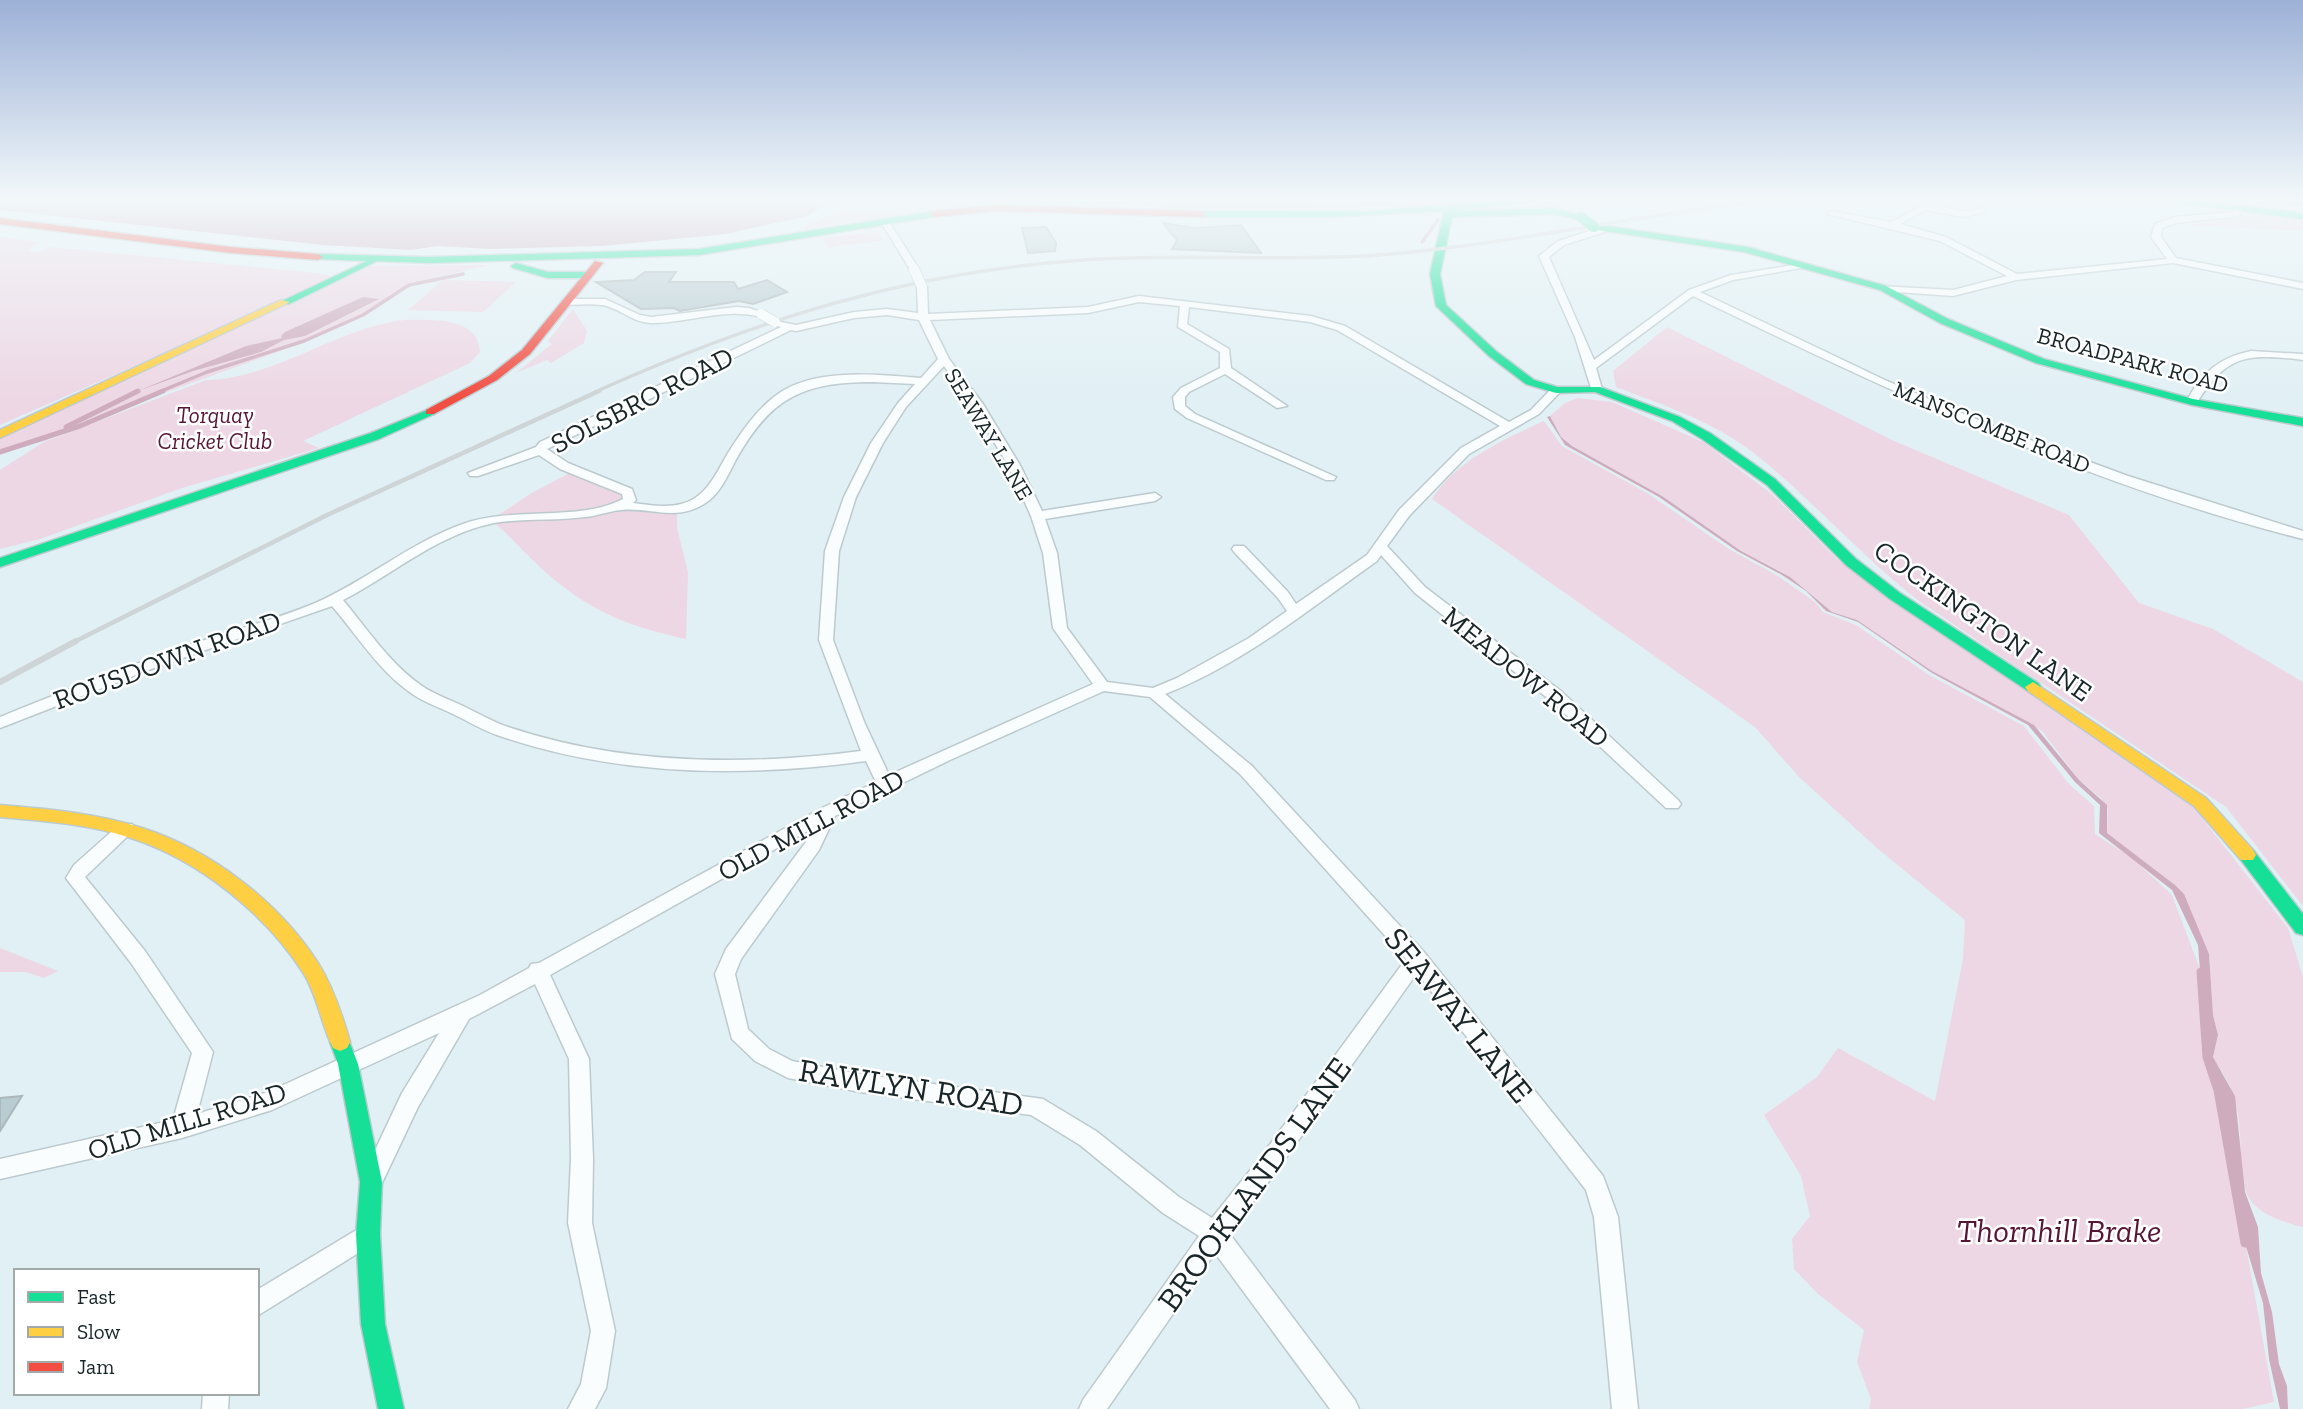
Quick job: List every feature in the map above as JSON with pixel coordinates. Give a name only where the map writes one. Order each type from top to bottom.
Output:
[{"type":"main road","points":[[0,434],[363,267]]},
{"type":"main road","points":[[565,267],[567,301]]},
{"type":"main road","points":[[569,267],[585,275]]},
{"type":"main road","points":[[4,563],[167,504],[410,422],[493,378],[537,341],[594,267]]},
{"type":"main road","name":"COCKINGTON LANE","points":[[1437,267],[1435,274],[1441,306],[1522,377],[1556,390],[1596,389],[1676,418],[1736,455],[1802,510],[1851,562],[1895,596],[1973,645],[2200,802],[2230,832],[2303,928]]},
{"type":"main road","name":"BROADPARK ROAD","points":[[1801,267],[1883,288],[1955,326],[2040,361],[2192,402],[2303,422]]},
{"type":"main road","points":[[0,811],[75,818],[126,829],[156,840],[199,862],[264,914],[296,949],[323,990],[348,1065],[371,1182],[368,1234],[373,1324],[391,1409]]},
{"type":"street","name":"SEAWAY LANE","points":[[913,267],[922,286],[923,317],[944,359],[977,404],[1015,467],[1038,516],[1050,553],[1060,628],[1102,686]]},
{"type":"street","points":[[1549,267],[1592,366],[1596,389]]},
{"type":"street","points":[[1592,366],[1692,292],[1726,277],[1793,267]]},
{"type":"street","points":[[1998,267],[2016,276]]},
{"type":"street","points":[[1883,288],[1953,293],[2016,276],[2120,267]]},
{"type":"street","points":[[2207,267],[2303,286]]},
{"type":"street","name":"MANSCOMBE ROAD","points":[[1692,292],[1869,377],[2026,444],[2222,512],[2303,535]]},
{"type":"street","name":"SOLSBRO ROAD","points":[[623,506],[630,499],[628,492],[565,466],[540,450],[544,445],[787,328],[854,315],[887,313],[923,317],[1088,310],[1139,299],[1311,319],[1341,328],[1508,426]]},
{"type":"street","points":[[567,301],[605,302],[637,318],[651,320],[749,309],[787,328]]},
{"type":"street","points":[[1185,303],[1182,325],[1225,351],[1226,369]]},
{"type":"street","points":[[2192,402],[2210,370],[2237,357],[2303,357]]},
{"type":"street","points":[[885,783],[870,755],[826,640],[832,551],[862,470],[892,419],[944,359]]},
{"type":"street","points":[[1226,369],[1280,406]]},
{"type":"street","points":[[1226,369],[1185,390],[1179,397],[1179,407],[1191,416],[1330,477]]},
{"type":"street","points":[[870,755],[832,762],[783,764],[657,762],[522,737],[417,690],[378,652],[334,599],[425,546],[491,520],[597,512],[623,506],[677,511],[707,499],[719,485],[750,427],[791,391],[839,379],[923,381]]},
{"type":"street","points":[[1102,686],[1154,693],[1206,669],[1295,613],[1382,548],[1404,513],[1440,473],[1465,451],[1535,412],[1556,390]]},
{"type":"street","points":[[1247,396],[1261,393]]},
{"type":"street","points":[[474,473],[540,450]]},
{"type":"street","points":[[1038,516],[1155,496]]},
{"type":"street","name":"MEADOW ROAD","points":[[1382,548],[1420,590],[1556,696],[1672,804]]},
{"type":"street","points":[[1239,549],[1283,595],[1295,613]]},
{"type":"street","name":"ROUSDOWN ROAD","points":[[0,723],[334,599]]},
{"type":"street","name":"OLD MILL ROAD","points":[[0,1169],[66,1157],[182,1128],[272,1100],[462,1012],[885,783],[1102,686]]},
{"type":"street","name":"SEAWAY LANE","points":[[1154,693],[1246,770],[1417,958],[1595,1184],[1606,1217],[1625,1409]]},
{"type":"street","name":"RAWLYN ROAD","points":[[828,812],[813,845],[729,964],[725,974],[739,1033],[762,1055],[788,1069],[832,1079],[1035,1106],[1088,1138],[1171,1205],[1215,1233],[1346,1409]]},
{"type":"street","points":[[126,829],[75,878],[138,957],[203,1052],[182,1128]]},
{"type":"street","name":"BROOKLANDS LANE","points":[[1092,1409],[1215,1233],[1268,1165],[1417,958]]},
{"type":"street","points":[[538,970],[579,1059],[582,1159],[580,1223],[604,1331],[593,1388],[581,1409]]},
{"type":"street","points":[[371,1182],[410,1100],[462,1012]]},
{"type":"street","points":[[259,1303],[368,1234]]},
{"type":"green space","points":[[0,267],[251,267],[325,274],[333,279],[0,425]]},
{"type":"green space","points":[[364,267],[483,267],[409,283],[365,315],[302,343],[153,397],[45,441],[0,452],[0,434]]},
{"type":"green space","points":[[443,280],[516,282],[483,312],[408,310]]},
{"type":"green space","points":[[573,309],[587,331],[584,343],[551,363],[547,360],[516,373],[552,344],[548,341]]},
{"type":"green space","name":"Torquay Cricket Club","points":[[404,320],[439,321],[462,326],[477,340],[480,352],[470,363],[303,441],[319,448],[182,488],[40,539],[0,549],[0,470],[44,442],[206,380],[256,371],[354,333]]},
{"type":"green space","points":[[1667,327],[1892,440],[2069,515],[2139,603],[2213,629],[2303,682],[2303,906],[2226,807],[1919,601],[1755,454],[1688,415],[1616,387],[1613,371]]},
{"type":"green space","points":[[1578,398],[1612,402],[1703,442],[1773,495],[1837,559],[1890,599],[2188,800],[2288,928],[2303,977],[2303,1227],[2263,1212],[2252,1202],[2246,1191],[2236,1106],[2229,1084],[2213,1057],[2218,1035],[2213,1015],[2209,954],[2175,885],[2107,833],[2108,809],[2101,798],[2079,780],[2042,731],[1932,671],[1857,620],[1832,612],[1790,577],[1741,551],[1662,496],[1572,446],[1561,437],[1550,416],[1565,403]]},
{"type":"green space","name":"Thornhill Brake","points":[[1544,421],[1562,446],[1647,493],[1729,549],[1778,576],[1815,602],[1823,612],[1856,625],[1929,675],[2024,726],[2069,784],[2094,806],[2095,834],[2132,858],[2172,895],[2201,972],[2207,1057],[2218,1090],[2274,1402],[2243,1409],[1869,1409],[1871,1399],[1857,1362],[1864,1330],[1818,1294],[1794,1269],[1792,1239],[1810,1216],[1801,1176],[1764,1115],[1817,1077],[1838,1048],[1935,1101],[1963,959],[1965,920],[1878,849],[1799,777],[1755,727],[1432,499],[1454,473],[1482,452]]},
{"type":"green space","points":[[577,469],[628,492],[627,502],[677,511],[677,528],[688,572],[686,639],[630,624],[582,600],[542,569],[491,520],[530,494]]},
{"type":"green space","points":[[0,948],[58,971],[44,978],[26,972],[0,972]]},
{"type":"shaded area","points":[[363,297],[379,299],[305,336],[284,340],[261,352],[193,371],[138,391],[246,346],[282,338],[285,332]]},
{"type":"shaded area","points":[[1550,416],[1561,437],[1572,446],[1662,496],[1741,551],[1790,577],[1832,612],[1857,620],[1932,671],[2034,725],[2079,780],[2107,805],[2107,833],[2184,894],[2209,954],[2213,1015],[2218,1035],[2213,1057],[2235,1096],[2245,1192],[2258,1227],[2261,1273],[2272,1312],[2279,1364],[2287,1386],[2288,1409],[2280,1409],[2269,1359],[2263,1303],[2245,1243],[2218,1090],[2207,1057],[2198,945],[2172,890],[2099,833],[2100,805],[2075,782],[2028,725],[1932,673],[1858,622],[1826,611],[1806,591],[1782,575],[1737,551],[1659,497],[1565,445],[1547,417]]},
{"type":"building","points":[[645,272],[676,272],[669,282],[734,282],[738,289],[767,280],[787,292],[753,304],[739,301],[680,311],[674,308],[641,309],[596,282],[634,280]]},
{"type":"building","points":[[22,1096],[0,1131],[0,1098]]},
{"type":"waterway","points":[[159,392],[207,372],[304,341],[363,315],[409,285],[463,274]]},
{"type":"waterway","points":[[66,427],[138,391],[135,392]]},
{"type":"waterway","points":[[0,452],[80,426],[163,391]]},
{"type":"waterway","points":[[2201,972],[2207,1057],[2218,1090],[2245,1243]]},
{"type":"railway","points":[[595,392],[714,343],[833,304],[894,288],[1013,267]]},
{"type":"railway","points":[[72,643],[327,515],[599,391]]},
{"type":"railway","points":[[0,682],[76,641]]},
{"type":"traffic: fast","points":[[285,302],[363,267]]},
{"type":"traffic: fast","points":[[519,267],[548,275],[585,275]]},
{"type":"traffic: fast","points":[[1437,267],[1435,274],[1441,306],[1493,354],[1530,382],[1556,390],[1596,389],[1676,419],[1706,436],[1771,482],[1851,562],[1895,596],[2033,687]]},
{"type":"traffic: fast","points":[[1808,267],[1883,288],[1944,321],[2040,361],[2192,402],[2303,422]]},
{"type":"traffic: fast","points":[[0,563],[375,436],[430,412]]},
{"type":"traffic: fast","points":[[2247,855],[2303,928]]},
{"type":"traffic: fast","points":[[340,1042],[348,1064],[371,1182],[368,1234],[373,1324],[391,1409]]},
{"type":"traffic: slow","points":[[0,434],[285,302]]},
{"type":"traffic: slow","points":[[2033,687],[2200,802],[2247,855]]},
{"type":"traffic: slow","points":[[0,811],[80,820],[137,833],[204,865],[252,902],[294,946],[323,991],[340,1042]]},
{"type":"traffic: jam","points":[[430,412],[493,378],[526,352],[595,267]]}]
